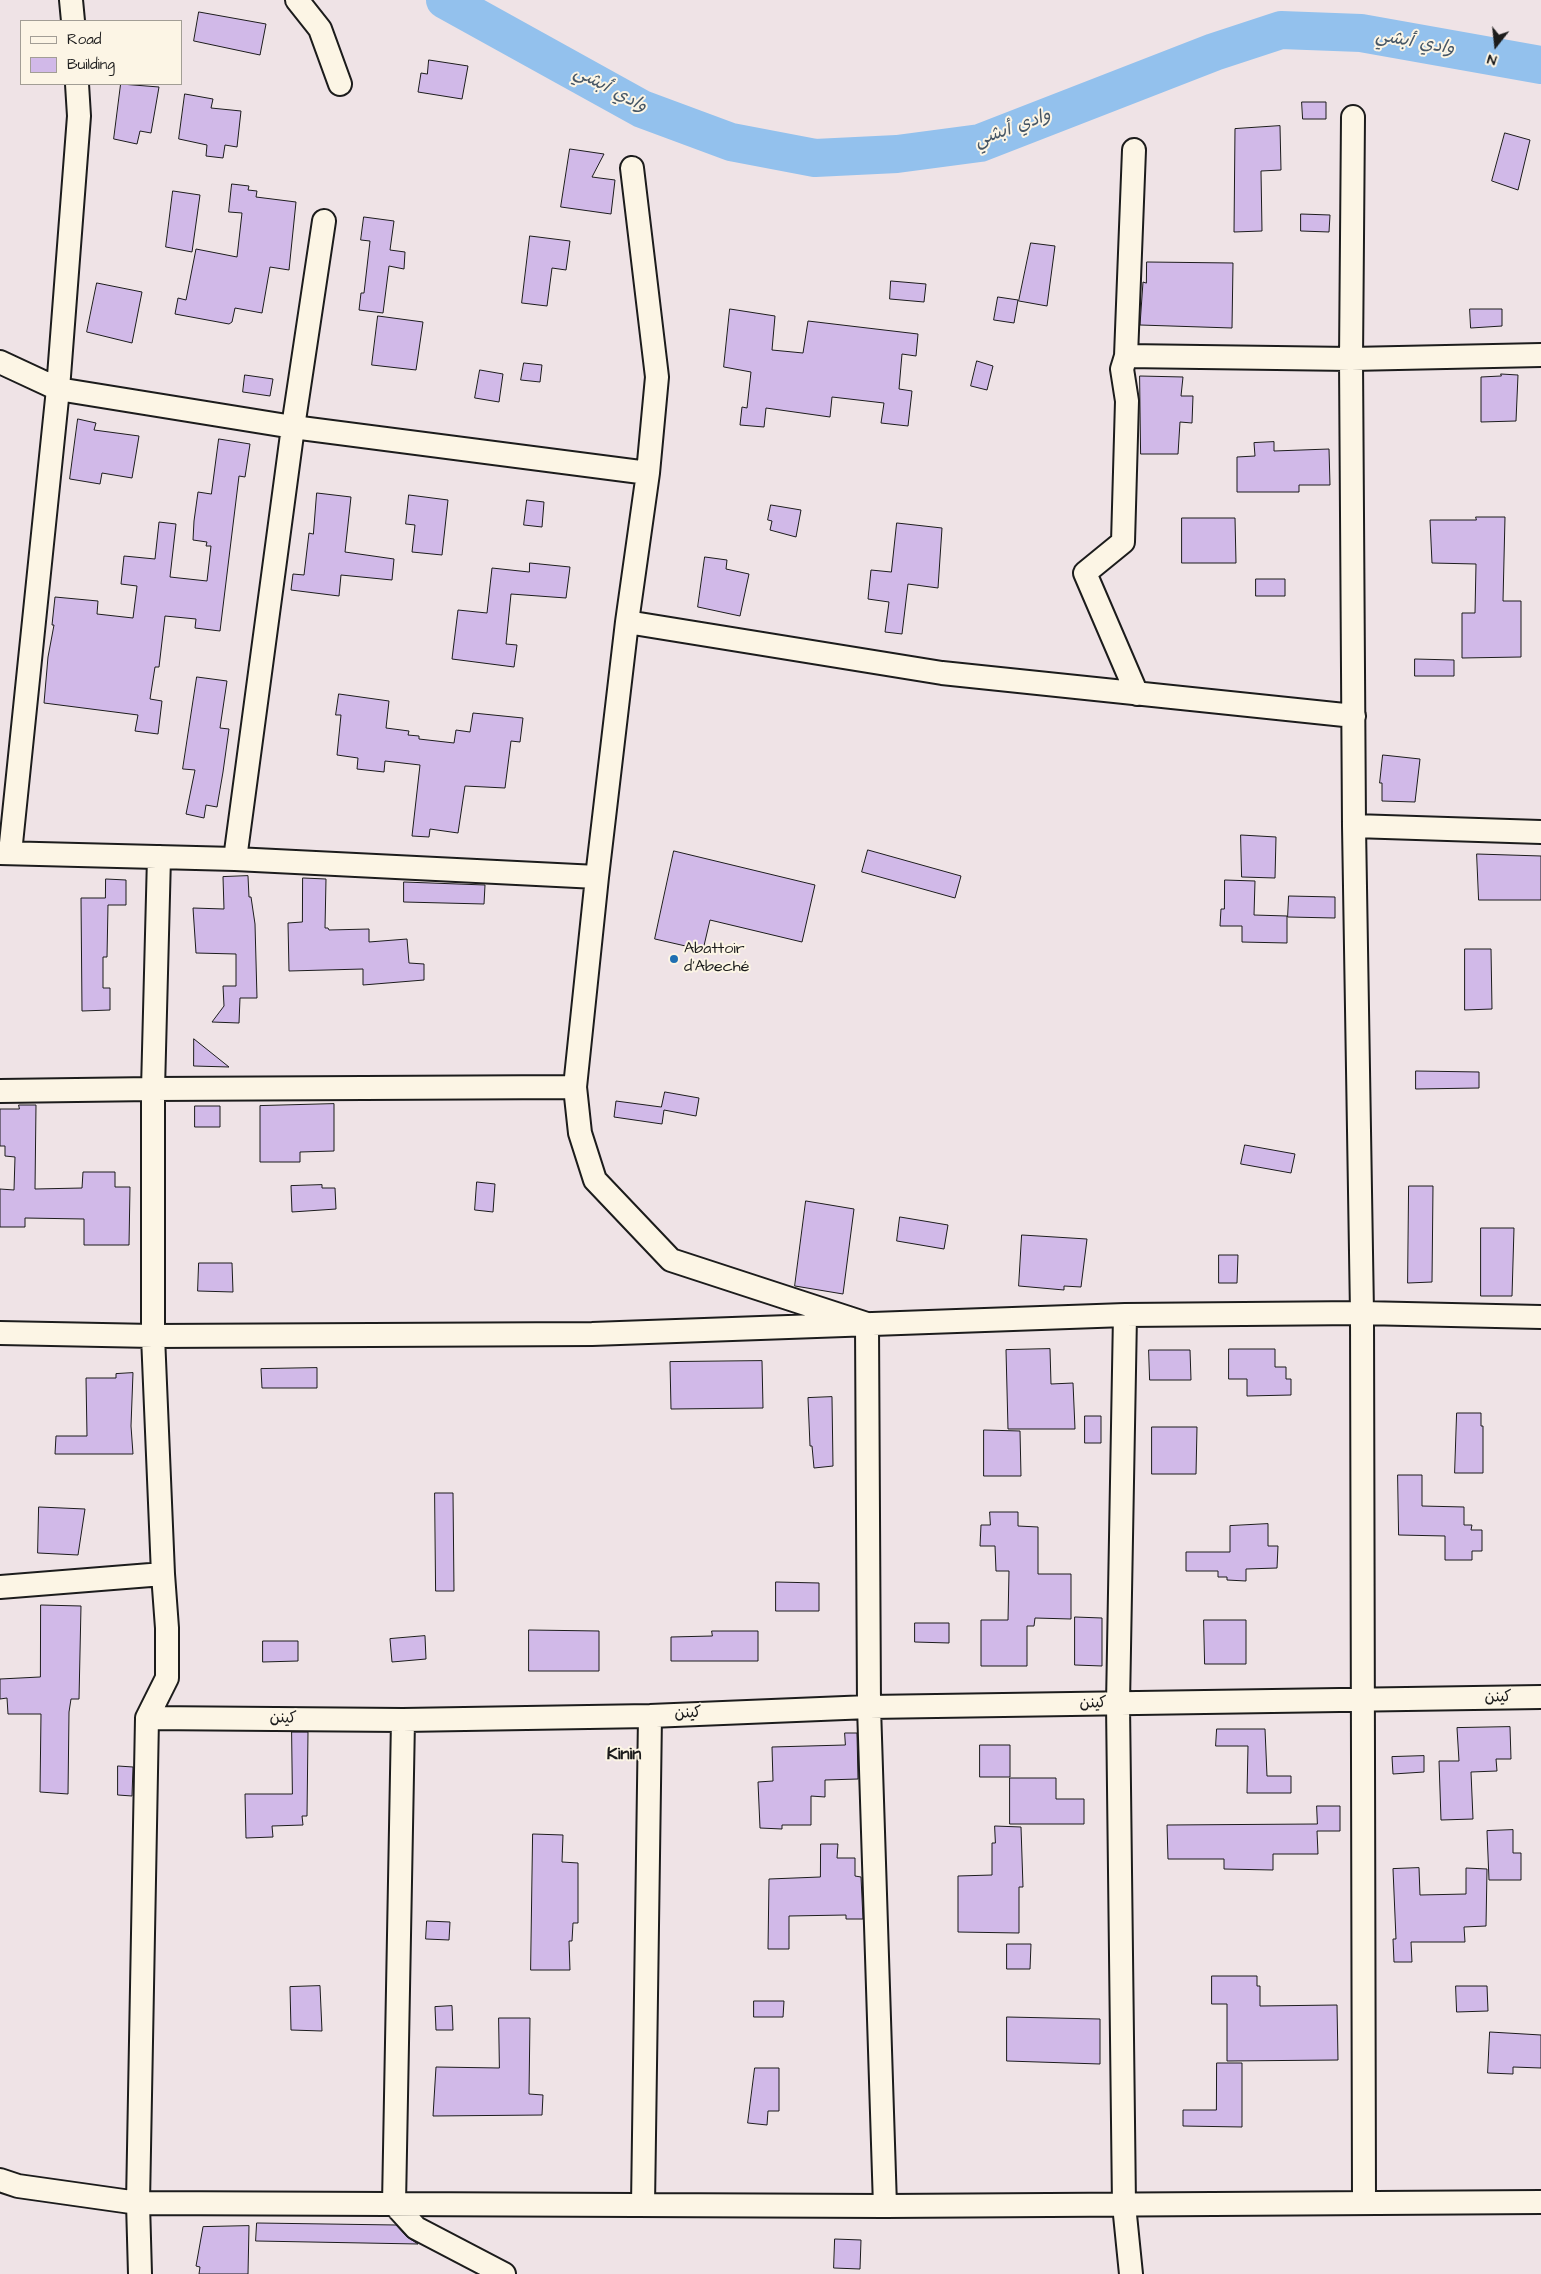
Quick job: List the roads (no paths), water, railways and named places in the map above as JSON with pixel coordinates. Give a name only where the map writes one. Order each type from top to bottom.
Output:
[{"type":"street","points":[[71,0],[72,20]]},
{"type":"street","points":[[297,0],[320,29],[340,84]]},
{"type":"street","points":[[77,85],[79,116],[58,389],[5,853],[235,859],[597,877]]},
{"type":"street","points":[[1353,117],[1351,360],[1354,826],[1362,1313],[1364,2203]]},
{"type":"street","points":[[1134,150],[1126,356],[1122,369],[1127,401],[1123,542],[1086,573],[1137,694]]},
{"type":"street","points":[[632,168],[657,377],[648,473],[627,622],[597,877],[575,1088],[580,1133],[595,1180],[671,1260],[867,1324]]},
{"type":"street","points":[[235,859],[293,427],[324,221]]},
{"type":"street","points":[[1126,356],[1351,360],[1541,355]]},
{"type":"street","points":[[0,362],[58,389],[293,427],[648,473]]},
{"type":"street","points":[[627,622],[942,673],[1354,716]]},
{"type":"street","points":[[1354,826],[1541,832]]},
{"type":"street","points":[[140,2274],[138,2203],[147,1718],[167,1678],[167,1628],[153,1336],[153,1089],[159,857]]},
{"type":"street","points":[[0,1091],[575,1088]]},
{"type":"street","points":[[0,1333],[153,1336],[592,1334],[1124,1315],[1362,1313],[1541,1317]]},
{"type":"street","points":[[1124,1315],[1118,1704],[1124,2205],[1132,2272]]},
{"type":"street","points":[[867,1324],[869,1707],[884,2206]]},
{"type":"street","points":[[0,1587],[163,1574]]},
{"type":"street","name":"كينن","points":[[147,1718],[403,1720],[650,1716],[869,1707],[1541,1697]]},
{"type":"street","points":[[643,2205],[650,1716]]},
{"type":"street","points":[[403,1720],[394,2204],[416,2228],[504,2274]]},
{"type":"street","points":[[0,2180],[18,2186],[138,2203],[884,2206],[1541,2202]]},
{"type":"waterway","name":"وادي أبشي","points":[[445,0],[642,109],[731,142],[815,158],[897,154],[980,143],[1214,52],[1281,30],[1361,33],[1541,65]]},
{"type":"place","name":"Abattoir d'Abeché","points":[[674,959]]},
{"type":"district","name":"Kinin","points":[[624,1755]]}]
